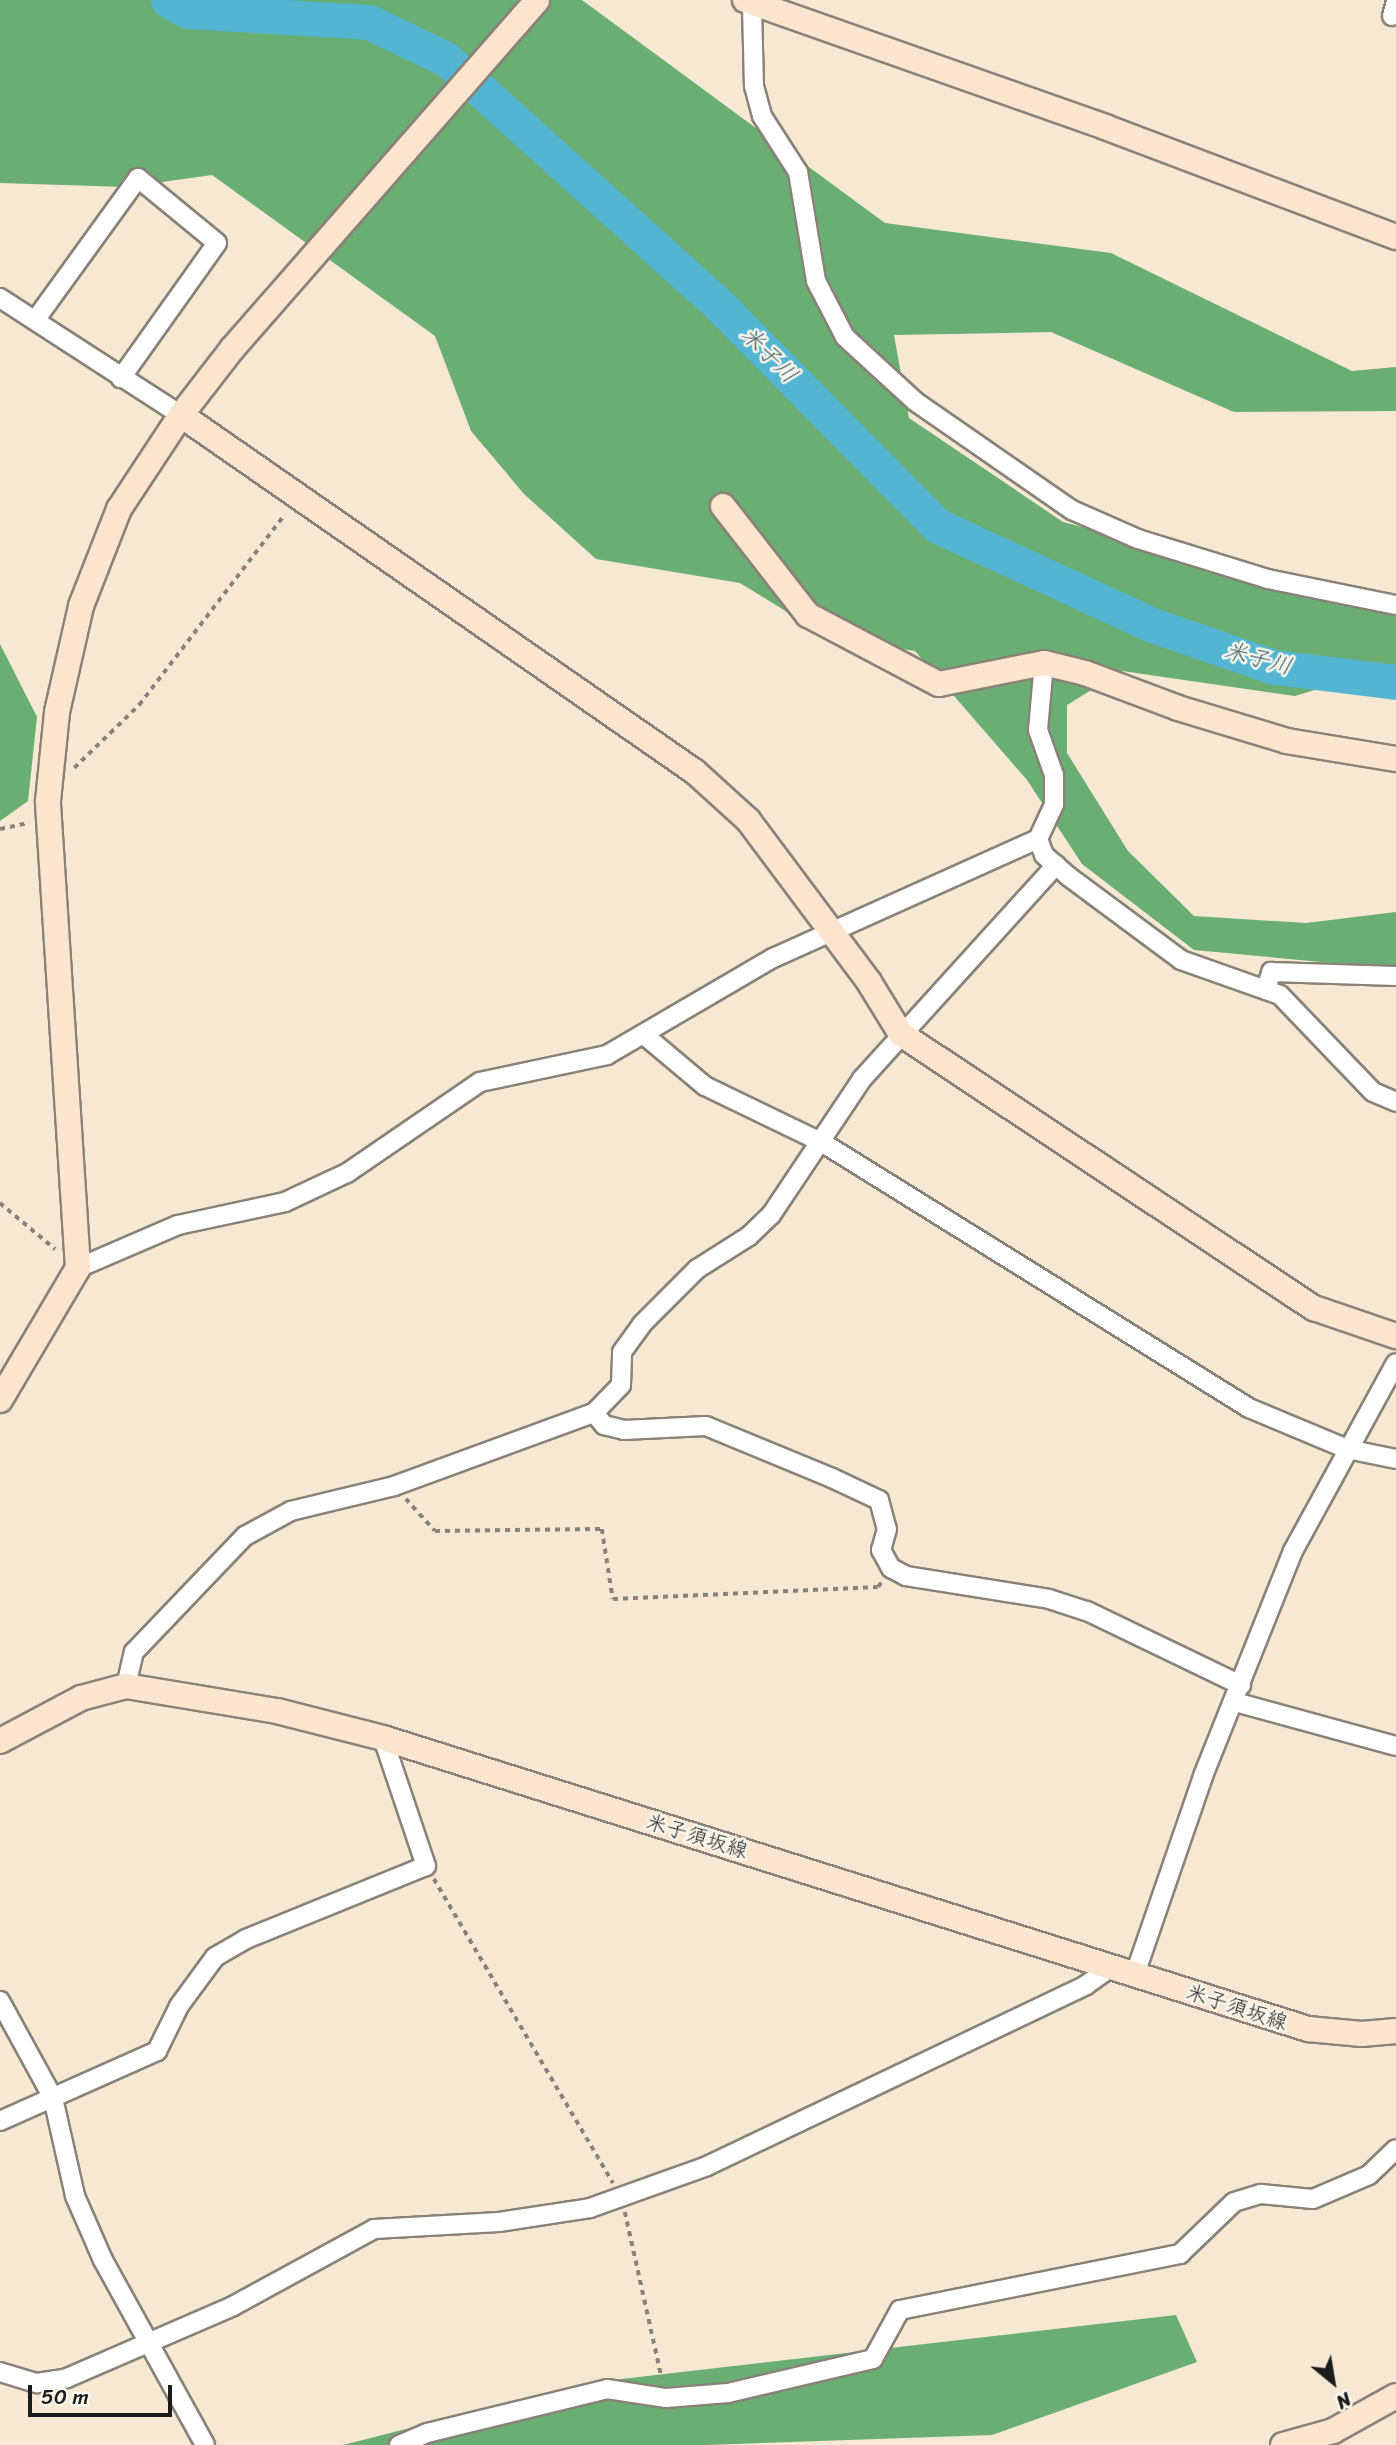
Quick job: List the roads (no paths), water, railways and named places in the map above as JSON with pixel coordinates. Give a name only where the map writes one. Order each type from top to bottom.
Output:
[{"type":"street","points":[[0,1401],[78,1268],[50,792],[57,712],[80,606],[119,509],[181,415],[232,349],[537,0]]},
{"type":"street","points":[[1396,237],[1105,127],[749,3],[754,86],[759,106],[799,172],[816,281],[845,337],[916,402],[1072,510],[1138,540],[1268,579],[1396,605]]},
{"type":"street","points":[[36,319],[138,178],[217,243],[121,378]]},
{"type":"street","points":[[0,298],[181,415],[695,772],[748,820],[833,935],[901,1034],[1314,1308],[1396,1336]]},
{"type":"street","points":[[723,506],[808,615],[888,660],[939,684],[1044,663],[1085,673],[1178,708],[1287,741],[1396,759]]},
{"type":"street","points":[[78,1268],[178,1225],[285,1202],[346,1173],[480,1082],[607,1055],[772,958],[833,935],[1038,839],[1054,805],[1054,775],[1038,730],[1044,663]]},
{"type":"street","points":[[1038,839],[1044,855],[1056,866],[1181,960],[1280,995],[1373,1092],[1396,1102]]},
{"type":"street","points":[[126,1686],[134,1652],[245,1536],[291,1511],[394,1486],[594,1413],[621,1385],[622,1352],[642,1324],[697,1269],[749,1236],[771,1215],[823,1143],[862,1079],[1056,866]]},
{"type":"street","points":[[1266,990],[1271,972],[1396,976]]},
{"type":"street","points":[[643,1034],[705,1086],[823,1143],[1250,1408],[1347,1449],[1396,1459]]},
{"type":"street","points":[[0,2372],[37,2383],[67,2378],[233,2306],[374,2229],[499,2222],[590,2208],[622,2197],[707,2166],[1124,1970],[1238,1693],[1293,1551],[1396,1363]]},
{"type":"street","points":[[594,1413],[604,1425],[624,1430],[706,1426],[879,1500],[887,1529],[881,1550],[891,1568],[906,1576],[1049,1599],[1087,1611],[1238,1693],[1396,1746]]},
{"type":"street","name":"米子須坂線","points":[[0,1741],[81,1698],[126,1686],[277,1711],[383,1738],[1308,2029],[1362,2034],[1396,2031]]},
{"type":"street","points":[[0,2121],[157,2051],[179,2006],[215,1956],[246,1939],[426,1867],[383,1738]]},
{"type":"street","points":[[0,2001],[53,2098],[75,2196],[145,2342],[205,2445]]},
{"type":"street","points":[[399,2445],[427,2433],[607,2389],[666,2398],[728,2393],[873,2359],[900,2310],[1180,2254],[1234,2202],[1261,2194],[1313,2199],[1369,2175],[1396,2150]]},
{"type":"street","points":[[1283,2445],[1333,2431],[1396,2396]]},
{"type":"waterway","name":"米子川","points":[[168,0],[188,11],[369,22],[446,59],[718,304],[938,526],[1152,625],[1274,667],[1396,682]]}]
